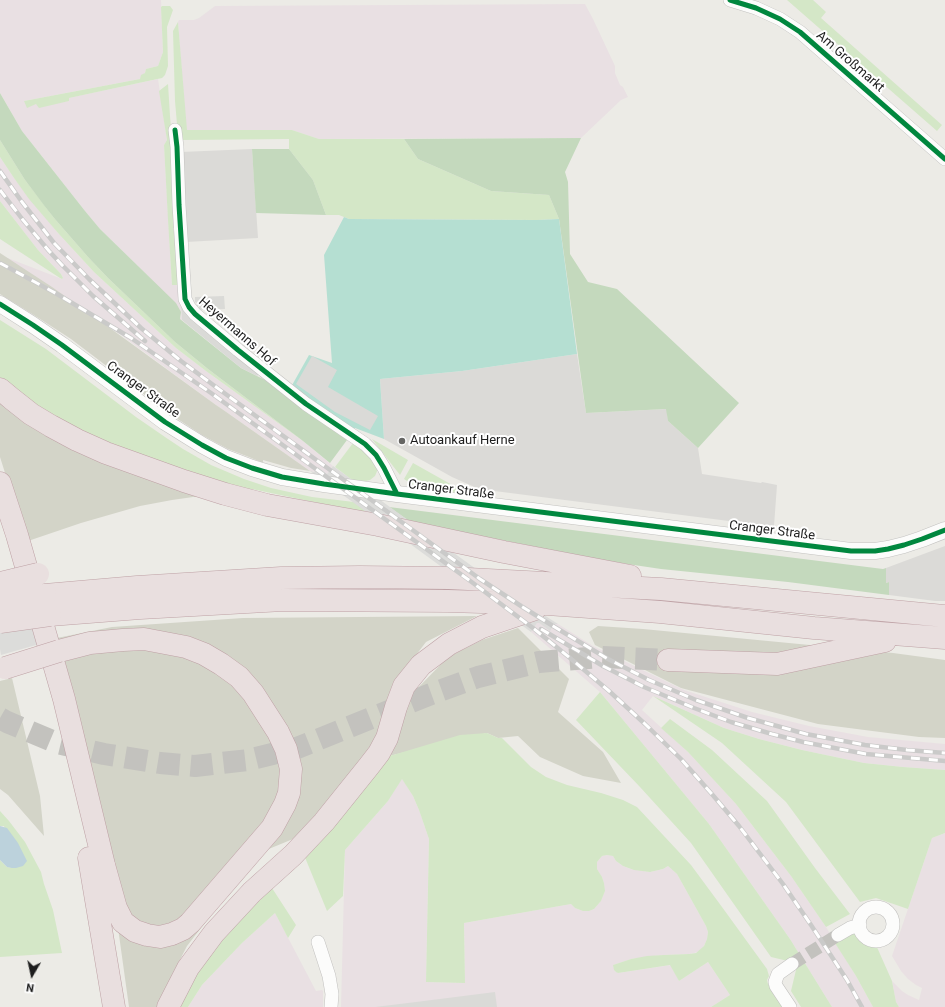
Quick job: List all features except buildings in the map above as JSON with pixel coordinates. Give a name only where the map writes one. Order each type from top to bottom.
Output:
[{"type":"highway","points":[[0,389],[31,414],[77,440],[106,453],[225,494],[267,505],[378,525],[504,552],[730,595]]},
{"type":"highway","points":[[0,483],[17,535],[64,698],[104,865],[116,908],[123,922],[135,931],[147,935],[160,937],[183,929],[190,923],[272,828],[285,804],[289,793],[291,769],[286,749],[278,732],[253,694],[239,677],[222,664],[204,654],[186,647],[144,639],[90,643],[59,651],[2,668]]},
{"type":"highway","points":[[0,514],[64,747],[91,869],[114,1007]]},
{"type":"highway","points":[[0,583],[38,574]]},
{"type":"highway","points":[[0,622],[47,605],[137,587],[281,578],[360,577],[449,578],[661,589],[945,616]]},
{"type":"highway","points":[[0,601],[47,605],[140,608],[283,600],[448,601],[547,604],[660,612],[814,628],[945,638]]},
{"type":"highway","points":[[168,1007],[188,968],[214,933],[252,892],[294,855],[324,822],[379,753],[387,738],[404,686],[421,664],[448,644],[482,627],[547,604]]},
{"type":"highway","points":[[668,660],[777,664],[907,636]]},
{"type":"highway","points":[[104,865],[124,1007]]},
{"type":"street","name":"Am Großmarkt","points":[[730,0],[756,8],[780,19],[800,32],[945,159]]},
{"type":"street","name":"Heyermanns Hof","points":[[174,130],[177,146],[185,299],[189,307],[195,314],[238,350],[306,404],[365,444],[376,455],[397,494]]},
{"type":"street","name":"Cranger Straße","points":[[0,304],[62,344],[165,422],[202,445],[226,458],[282,477],[397,494],[851,551],[888,549],[904,545],[945,530]]},
{"type":"street","points":[[838,935],[850,928],[860,925]]},
{"type":"street","points":[[318,942],[330,976],[332,994],[331,1007]]},
{"type":"street","points":[[790,1007],[776,986],[775,982],[778,974],[792,964]]},
{"type":"shaded area","points":[[0,0],[161,0],[163,52],[158,66],[146,69],[145,73],[140,79],[24,101],[36,103],[69,101],[68,98],[158,79],[167,140],[164,145],[172,285],[179,280],[182,320],[180,319],[181,315],[147,275],[100,229],[85,211],[22,131],[0,93]]},
{"type":"shaded area","points":[[585,4],[615,66],[615,73],[620,85],[623,87],[628,97],[621,100],[581,138],[319,139],[292,130],[186,130],[178,22],[179,20],[194,20],[199,18],[215,6]]},
{"type":"shaded area","points":[[252,149],[258,238],[186,242],[181,152]]},
{"type":"shaded area","points":[[0,157],[14,178],[58,233],[94,272],[176,348],[303,441],[333,466],[327,474],[310,471],[216,405],[121,335],[0,255],[62,279],[63,278],[38,250],[0,201]]},
{"type":"shaded area","points":[[0,253],[52,287],[310,471],[291,468],[263,460],[263,463],[228,449],[202,435],[170,414],[71,339],[0,294]]},
{"type":"shaded area","points":[[224,296],[225,309],[199,310],[199,306],[197,306],[197,303],[195,302],[195,297]]},
{"type":"shaded area","points":[[181,305],[260,373],[257,376],[241,368],[182,320]]},
{"type":"shaded area","points":[[577,354],[586,413],[667,409],[668,421],[698,448],[702,474],[777,485],[774,526],[479,489],[452,477],[384,439],[380,379],[462,371]]},
{"type":"shaded area","points":[[312,356],[337,370],[328,387],[378,416],[370,430],[335,412],[296,384]]},
{"type":"shaded area","points":[[0,377],[11,388],[214,496],[193,497],[140,506],[81,523],[28,541],[0,457]]},
{"type":"shaded area","points":[[945,546],[945,601],[889,595],[889,582],[886,583],[886,568]]},
{"type":"shaded area","points":[[477,616],[426,642],[393,685],[378,741],[342,789],[293,839],[259,853],[187,946],[157,1007],[129,1007],[114,899],[57,638],[112,627],[243,618]]},
{"type":"shaded area","points":[[537,623],[550,630],[554,624],[558,624],[593,646],[684,690],[752,712],[809,726],[868,737],[945,744],[945,770],[864,763],[802,750],[724,728],[653,696],[642,710],[688,752],[736,804],[791,876],[826,927],[873,1007],[832,1007],[790,939],[709,824],[600,692],[531,632]]},
{"type":"shaded area","points":[[598,626],[893,653],[945,660],[945,738],[919,737],[818,724],[681,688],[595,645],[589,632]]},
{"type":"shaded area","points":[[518,628],[569,679],[558,712],[603,752],[621,783],[583,776],[540,757],[518,736],[498,738],[487,733],[384,756],[412,694],[448,657],[482,640]]},
{"type":"shaded area","points":[[12,678],[40,796],[44,836],[8,795],[0,789],[0,681]]},
{"type":"shaded area","points":[[402,778],[413,796],[429,839],[426,982],[465,983],[464,923],[571,904],[575,908],[583,911],[594,909],[601,901],[605,891],[602,877],[597,869],[597,862],[602,856],[607,855],[613,856],[616,861],[631,869],[650,872],[663,869],[668,866],[677,874],[708,932],[707,939],[700,951],[689,954],[663,955],[631,959],[613,965],[615,971],[618,973],[671,965],[679,981],[708,962],[730,995],[711,1007],[341,1007],[345,850],[388,801]]},
{"type":"shaded area","points":[[945,833],[945,1007],[899,1007],[896,1002],[892,981],[902,991],[919,1000],[922,988],[908,979],[892,956],[932,838]]},
{"type":"shaded area","points":[[275,913],[316,991],[323,991],[323,1007],[188,1007],[202,985],[242,943]]},
{"type":"shaded area","points":[[495,992],[497,1007],[375,1007],[416,1002]]},
{"type":"green space","points":[[787,0],[813,0],[826,12],[821,18],[942,125],[937,131]]},
{"type":"green space","points":[[162,6],[170,6],[173,10],[167,27],[168,66],[165,75],[162,78],[69,98],[69,101],[39,108],[36,104],[27,108],[24,101],[140,79],[141,75],[145,73],[146,69],[158,66],[163,52]]},
{"type":"green space","points":[[178,22],[187,130],[292,130],[319,139],[404,139],[418,159],[491,191],[549,195],[559,219],[349,219],[339,215],[326,215],[313,180],[289,149],[289,139],[180,140],[178,136],[175,101],[173,31]]},
{"type":"green space","points":[[168,84],[177,227],[173,228],[178,251],[179,282],[177,285],[172,285],[164,145],[167,140],[159,91]]},
{"type":"green space","points":[[0,93],[22,131],[85,211],[100,229],[176,303],[181,312],[180,319],[241,368],[265,380],[347,440],[330,463],[175,342],[88,257],[43,204],[25,180],[0,140]]},
{"type":"green space","points":[[581,138],[565,172],[568,182],[570,254],[588,282],[617,289],[739,403],[698,448],[668,421],[666,409],[586,413],[559,219],[549,195],[491,191],[418,159],[404,139]]},
{"type":"green space","points":[[0,140],[25,180],[54,218],[108,278],[175,342],[303,441],[176,348],[94,272],[29,199],[14,178],[0,157]]},
{"type":"green space","points":[[252,149],[289,149],[313,180],[326,215],[256,213]]},
{"type":"green space","points":[[0,201],[38,250],[61,274],[62,279],[0,239]]},
{"type":"green space","points":[[344,217],[349,219],[559,219],[577,354],[462,371],[380,379],[384,439],[355,428],[354,429],[291,387],[309,355],[332,363],[324,255]]},
{"type":"green space","points":[[0,320],[46,349],[165,437],[211,465],[244,479],[271,488],[312,497],[354,502],[370,514],[252,489],[251,492],[230,487],[71,429],[11,388],[0,377]]},
{"type":"green space","points":[[372,439],[408,460],[400,475]]},
{"type":"green space","points":[[353,443],[373,458],[378,469],[375,476],[370,480],[352,480],[335,467]]},
{"type":"green space","points":[[413,463],[454,486],[466,489],[465,494],[415,486],[404,479]]},
{"type":"green space","points":[[389,507],[883,569],[886,568],[886,583],[889,582],[889,595],[788,582],[661,569],[607,561],[410,522]]},
{"type":"green space","points":[[600,692],[709,824],[790,939],[832,1007],[801,1007],[791,991],[796,970],[788,961],[771,957],[691,843],[576,720]]},
{"type":"green space","points":[[653,696],[724,728],[802,750],[864,763],[945,770],[945,833],[932,838],[908,909],[876,898],[860,902],[786,802],[722,743]]},
{"type":"green space","points":[[670,719],[712,750],[767,801],[850,914],[826,927],[791,876],[736,804],[688,752],[661,728]]},
{"type":"green space","points":[[487,733],[498,738],[502,738],[531,767],[546,777],[567,785],[623,800],[637,807],[691,865],[722,907],[767,969],[769,976],[767,980],[768,984],[783,1007],[711,1007],[730,995],[708,962],[679,981],[670,965],[618,973],[616,972],[613,965],[631,959],[647,956],[696,953],[704,946],[708,932],[677,874],[668,866],[663,869],[650,872],[634,870],[623,866],[616,861],[613,856],[607,855],[602,856],[597,862],[597,869],[602,877],[605,891],[601,901],[594,909],[583,911],[575,908],[571,904],[464,923],[465,983],[426,982],[429,839],[413,796],[402,779],[388,801],[345,850],[343,896],[327,911],[304,855],[384,756],[393,755],[460,735]]},
{"type":"green space","points":[[0,811],[25,842],[41,872],[53,910],[62,953],[0,957],[0,860],[7,867],[16,868],[4,826],[0,826]]},
{"type":"green space","points":[[272,888],[296,925],[288,938],[275,913],[242,943],[202,985],[188,1007],[175,1007],[189,980],[220,940]]},
{"type":"green space","points":[[856,932],[861,937],[876,945],[892,981],[896,1002],[899,1007],[873,1007],[856,976],[835,943]]},
{"type":"water","points":[[0,826],[7,828],[18,843],[27,861],[23,866],[16,868],[7,867],[0,860]]},
{"type":"pier","points":[[333,466],[508,592],[558,624],[554,624],[550,631],[537,623],[531,632],[310,471],[314,472],[318,467],[327,474]]},
{"type":"pier","points":[[0,574],[57,639],[1,655]]},
{"type":"tunnel","points":[[0,718],[57,743],[104,754],[160,763],[195,766],[248,760],[297,748],[431,694],[478,677],[539,662],[600,657],[668,660]]},
{"type":"tunnel","points":[[792,964],[838,935]]},
{"type":"railway","points":[[0,171],[54,243],[89,279],[141,328],[181,361],[480,579],[553,626],[608,659],[649,680],[696,700],[748,718],[806,734],[865,745],[945,753]]},
{"type":"railway","points":[[0,190],[23,220],[62,265],[93,296],[145,341]]},
{"type":"railway","points":[[0,263],[57,294],[131,338],[211,393],[473,583],[533,628],[609,691],[681,759],[739,826],[783,884],[811,925],[847,980],[862,1007]]},
{"type":"railway","points":[[541,629],[603,666],[644,687],[731,722],[803,742],[866,754],[945,761]]},
{"type":"cycle path","points":[[730,0],[756,8],[780,19],[800,32],[945,159]]},
{"type":"cycle path","points":[[175,130],[185,299],[189,307],[195,314],[238,350],[306,404],[365,444],[376,455],[397,494]]},
{"type":"cycle path","points":[[0,304],[62,345],[165,422],[202,445],[226,458],[282,477],[397,494],[851,551],[875,551],[888,549],[904,545],[945,530]]},
{"type":"place","name":"Autoankauf Herne","points":[[402,441]]}]
